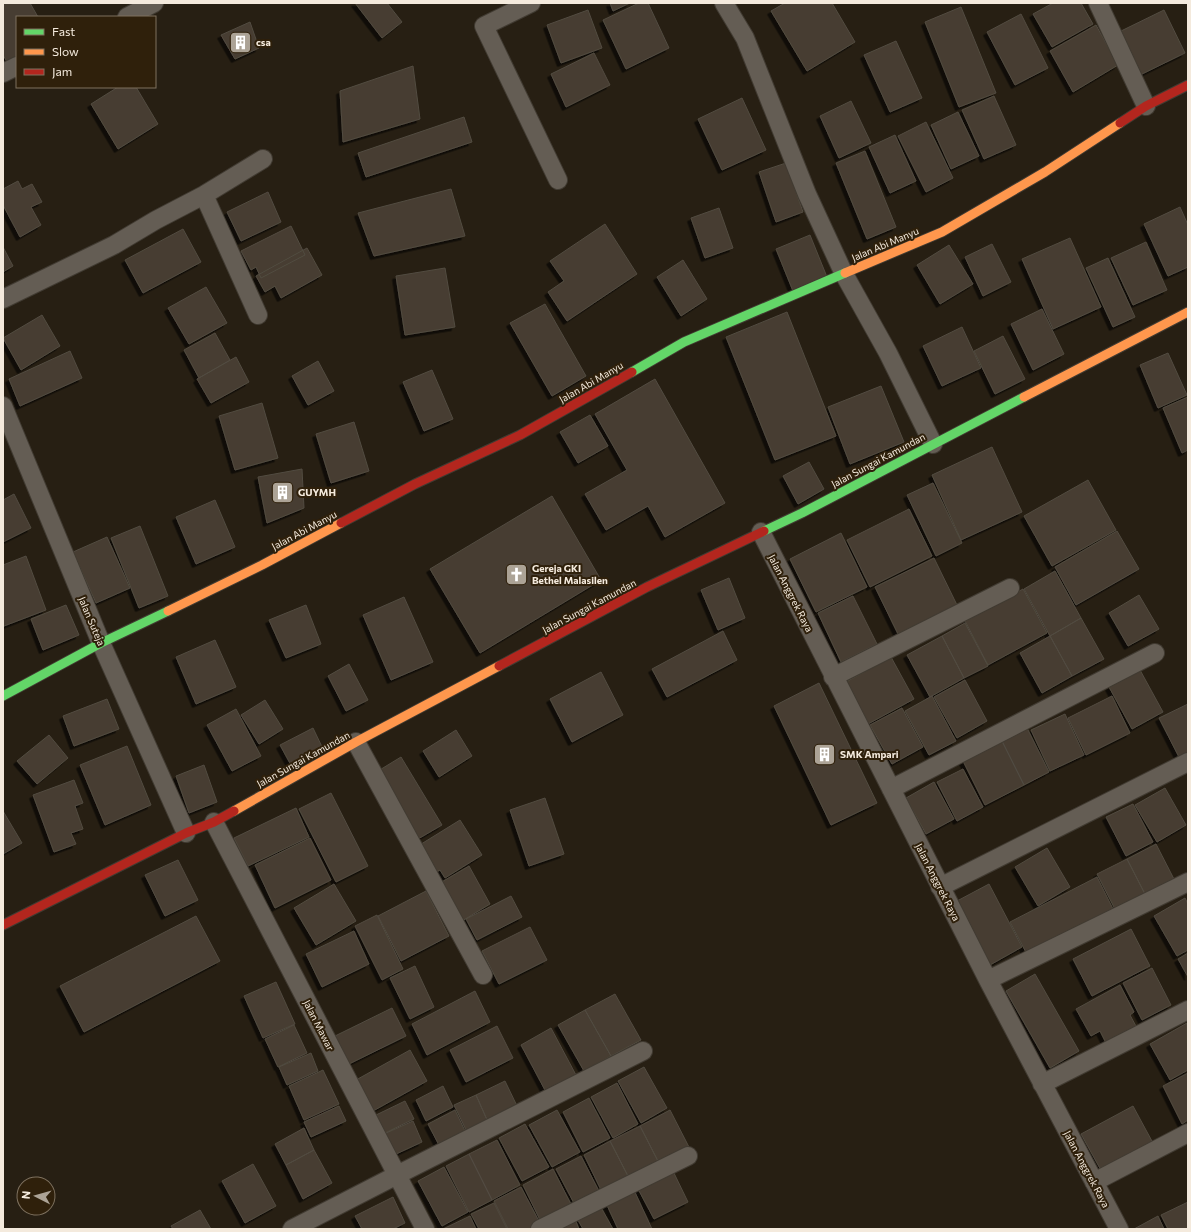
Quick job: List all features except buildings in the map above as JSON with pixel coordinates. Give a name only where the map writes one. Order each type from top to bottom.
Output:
[{"type":"main road","name":"Jalan Abi Manyu","points":[[3,696],[101,643],[262,565],[415,484],[520,435],[684,342],[942,232],[1045,172],[1146,106],[1188,85]]},
{"type":"main road","name":"Jalan Sungai Kamundan","points":[[3,925],[186,833],[214,822],[356,742],[647,587],[864,481],[1188,312]]},
{"type":"street","points":[[128,16],[154,3]]},
{"type":"street","points":[[531,3],[484,26],[558,180]]},
{"type":"street","points":[[724,3],[746,38],[807,194],[844,274],[888,354],[933,444]]},
{"type":"street","points":[[1098,3],[1146,106]]},
{"type":"street","points":[[3,299],[114,245],[156,220],[204,195],[263,159]]},
{"type":"street","points":[[204,195],[258,315]]},
{"type":"street","name":"Jalan Suteja","points":[[3,406],[101,643],[186,833]]},
{"type":"street","name":"Jalan Anggrek Raya","points":[[761,532],[833,677],[988,980],[1119,1229]]},
{"type":"street","points":[[833,677],[1010,588]]},
{"type":"street","points":[[891,789],[1155,653]]},
{"type":"street","points":[[356,742],[483,975]]},
{"type":"street","points":[[940,886],[1188,762]]},
{"type":"street","name":"Jalan Mawar","points":[[214,822],[425,1229]]},
{"type":"street","points":[[988,980],[1188,882]]},
{"type":"street","points":[[1042,1084],[1188,1010]]},
{"type":"street","points":[[292,1229],[643,1051]]},
{"type":"street","points":[[1094,1182],[1188,1133]]},
{"type":"street","points":[[540,1229],[688,1156]]},
{"type":"traffic: fast","points":[[632,372],[684,342],[845,273]]},
{"type":"traffic: fast","points":[[764,531],[802,513],[1024,397]]},
{"type":"traffic: fast","points":[[3,696],[101,643],[168,611]]},
{"type":"traffic: slow","points":[[845,273],[942,232],[1045,172],[1120,123]]},
{"type":"traffic: slow","points":[[1024,397],[1188,312]]},
{"type":"traffic: slow","points":[[168,611],[262,565],[341,523]]},
{"type":"traffic: slow","points":[[234,811],[356,742],[499,666]]},
{"type":"traffic: jam","points":[[1120,123],[1146,106],[1188,85]]},
{"type":"traffic: jam","points":[[341,523],[415,484],[520,435],[632,372]]},
{"type":"traffic: jam","points":[[499,666],[647,587],[764,531]]},
{"type":"traffic: jam","points":[[3,925],[186,833],[214,822],[234,811]]},
{"type":"place","name":"csa","points":[[241,42]]},
{"type":"place","name":"GUYMH","points":[[282,492]]},
{"type":"place","name":"Gereja GKI Bethel Malasilen","points":[[516,574]]},
{"type":"place","name":"SMK Ampari","points":[[825,754]]}]
